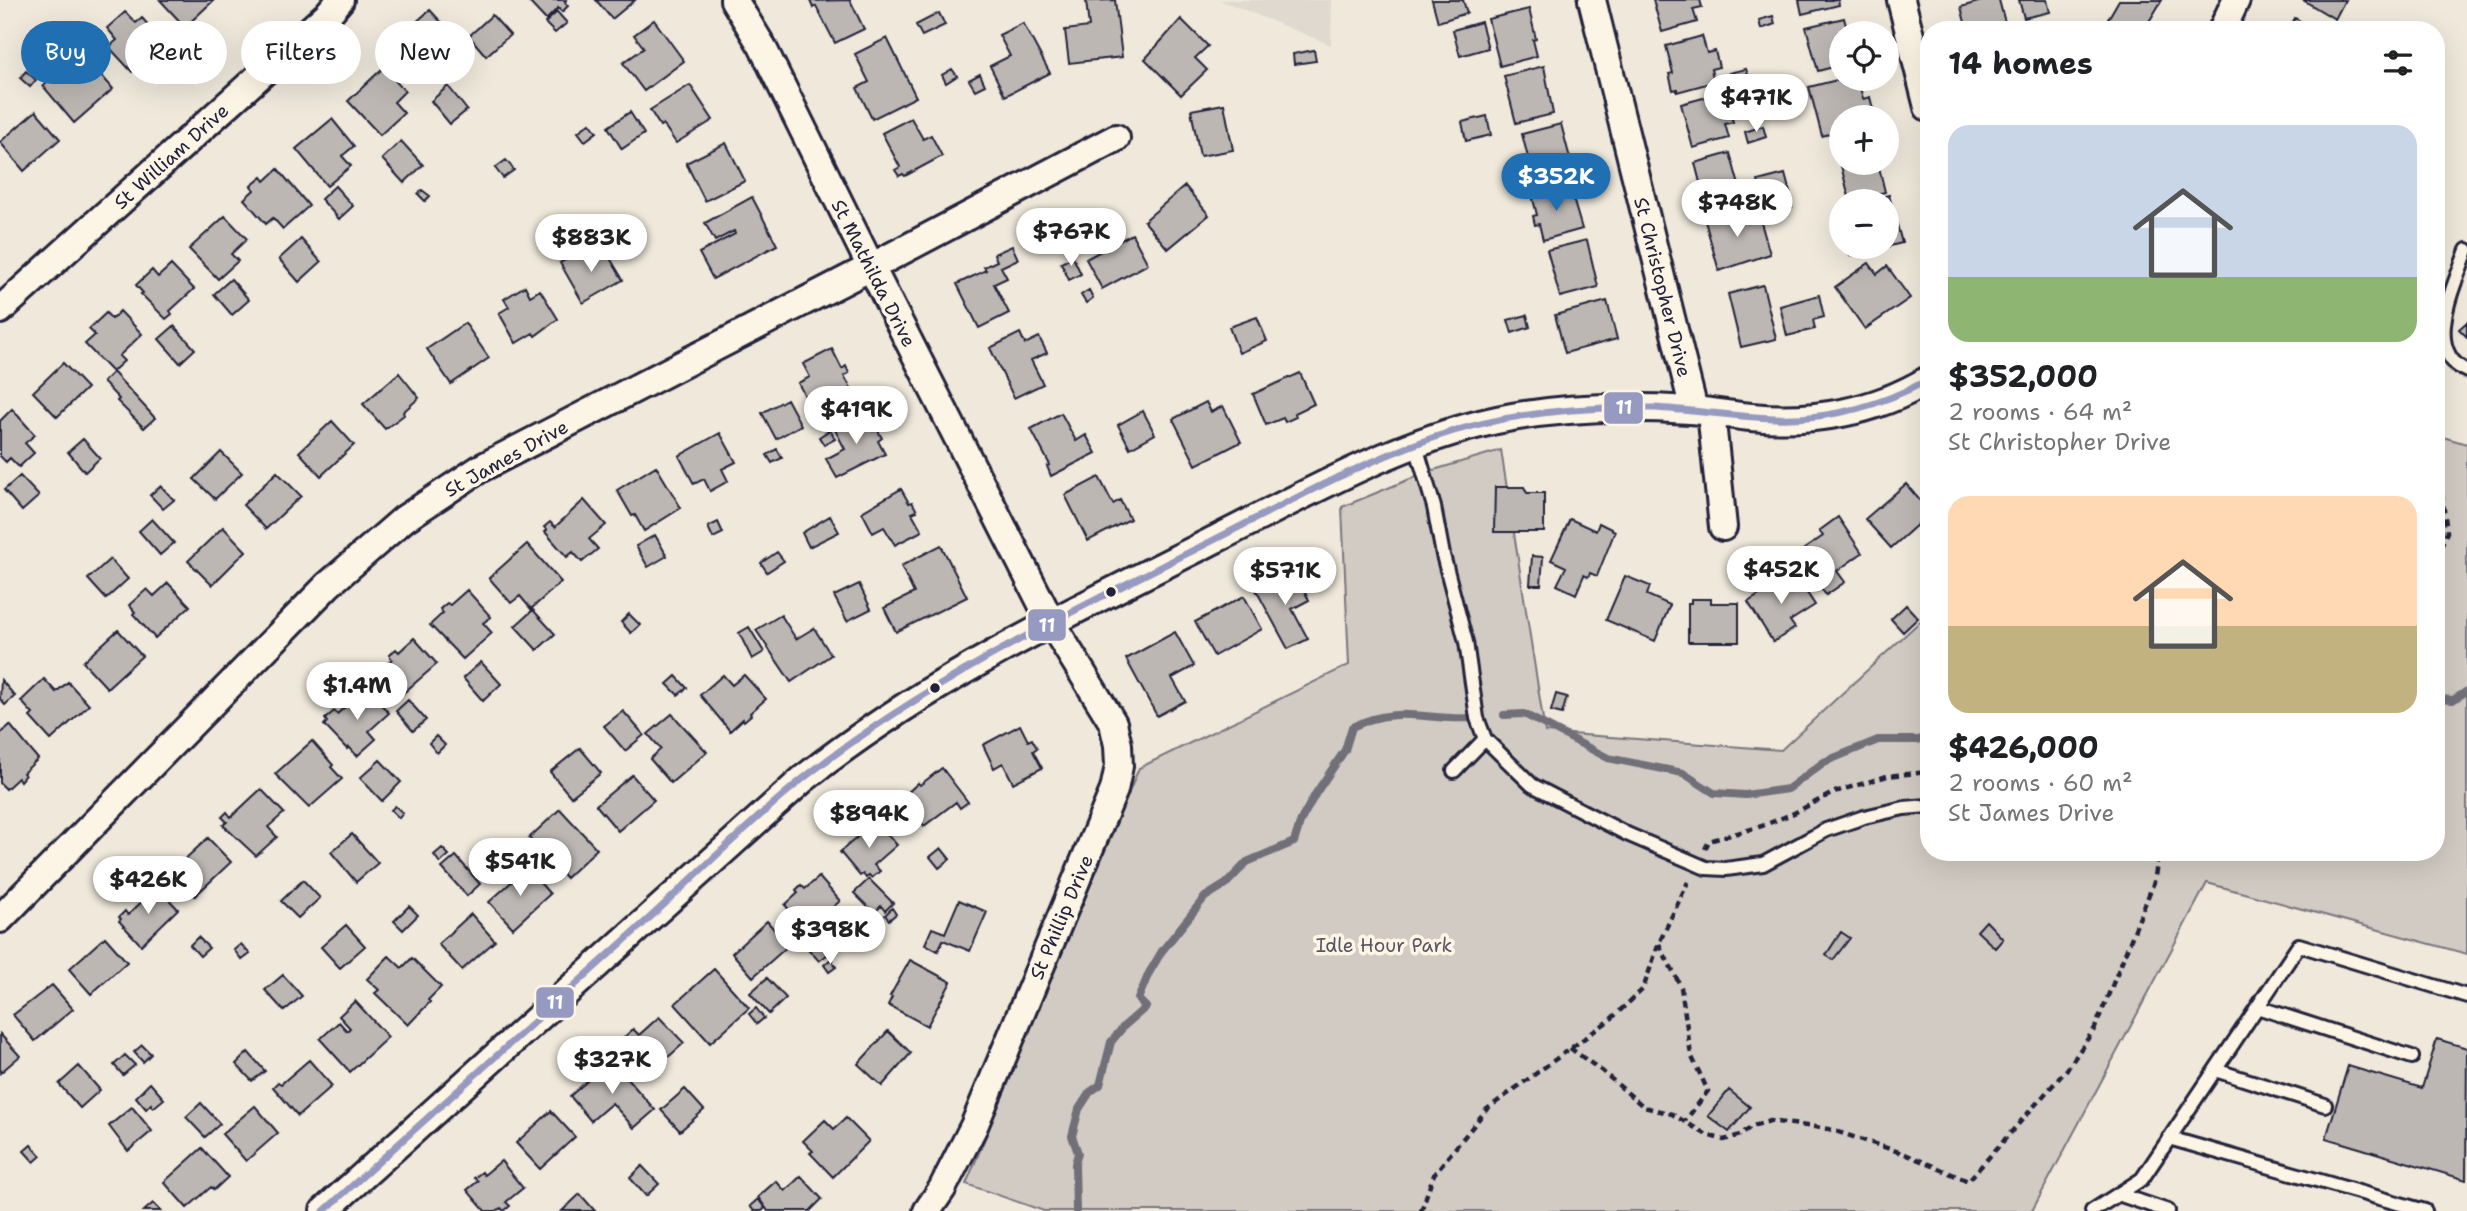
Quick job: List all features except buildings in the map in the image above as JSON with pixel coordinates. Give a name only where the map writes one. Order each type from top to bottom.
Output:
[{"type":"street","name":"St William Drive","points":[[0,310],[296,43],[340,0]]},
{"type":"street","name":"St Mathilda Drive","points":[[734,0],[762,46],[1051,622]]},
{"type":"street","name":"St Christopher Drive","points":[[1592,0],[1702,411],[1723,527]]},
{"type":"street","points":[[1901,0],[1920,75]]},
{"type":"street","points":[[2226,21],[2236,0]]},
{"type":"street","name":"St James Drive","points":[[0,919],[328,585],[404,519],[481,468],[1116,138]]},
{"type":"street","points":[[324,1211],[802,780],[923,694],[1051,622],[1374,461],[1480,424],[1547,412],[1633,408],[1788,419],[1829,416],[1904,395],[1920,385]]},
{"type":"street","name":"St Phillip Drive","points":[[927,1211],[942,1189],[974,1126],[1114,790],[1119,766],[1113,723],[1051,622]]},
{"type":"lane","points":[[2445,323],[2455,282],[2467,250]]},
{"type":"lane","points":[[2455,282],[2467,271]]},
{"type":"lane","points":[[2445,352],[2458,367],[2467,371]]},
{"type":"lane","points":[[1416,446],[1434,507],[1443,555],[1466,642],[1477,718],[1485,739],[1532,785],[1628,834],[1706,869],[1763,864],[1839,826],[1877,814],[1920,807]]},
{"type":"lane","points":[[1454,771],[1485,739]]},
{"type":"lane","points":[[2092,1211],[2142,1179],[2299,945],[2467,996]]},
{"type":"lane","points":[[2257,1007],[2412,1057]]},
{"type":"lane","points":[[2215,1070],[2325,1105]]},
{"type":"lane","points":[[2169,1138],[2425,1211]]},
{"type":"lane","points":[[2119,1194],[2168,1211]]},
{"type":"path","points":[[2445,517],[2445,537]]},
{"type":"path","points":[[1705,849],[1709,841],[1762,826],[1835,792],[1887,776],[1920,773]]},
{"type":"path","points":[[1570,1048],[1644,1107],[1672,1114],[1707,1135],[1724,1140],[1740,1135],[1752,1126],[1770,1121],[1829,1129],[1905,1154],[1968,1181],[2068,1068],[2095,1028],[2151,891],[2157,861]]},
{"type":"path","points":[[1421,1211],[1434,1174],[1488,1109],[1611,1019],[1643,989],[1659,943],[1688,882]]},
{"type":"path","points":[[1659,943],[1681,987],[1691,1055],[1708,1091],[1685,1121]]},
{"type":"shaded area","points":[[1220,0],[1332,0],[1331,45]]},
{"type":"green space","name":"Idle Hour Park","points":[[2445,438],[2467,444],[2467,954],[2207,883],[2032,1211],[1044,1211],[966,1184],[1139,768],[1349,665],[1342,507],[1427,472],[1501,450],[1545,732],[1781,750],[1920,621],[1920,861],[2445,861]]},
{"type":"waterway","points":[[2445,700],[2453,700],[2467,691]]},
{"type":"waterway","points":[[1504,715],[1524,714],[1608,758],[1683,773],[1714,793],[1745,795],[1788,789],[1824,762],[1878,740],[1920,739]]},
{"type":"waterway","points":[[1076,1211],[1075,1164],[1078,1153],[1072,1136],[1079,1109],[1090,1092],[1100,1085],[1111,1042],[1124,1026],[1146,1007],[1138,999],[1162,951],[1205,897],[1226,884],[1247,862],[1294,842],[1301,820],[1345,750],[1352,727],[1383,716],[1472,718]]},
{"type":"transit line","name":"11","points":[[324,1211],[805,777],[850,743],[945,682],[1093,601],[1341,476],[1459,429],[1513,417],[1597,408],[1654,408],[1775,418],[1815,417],[1854,410],[1920,384]]}]
